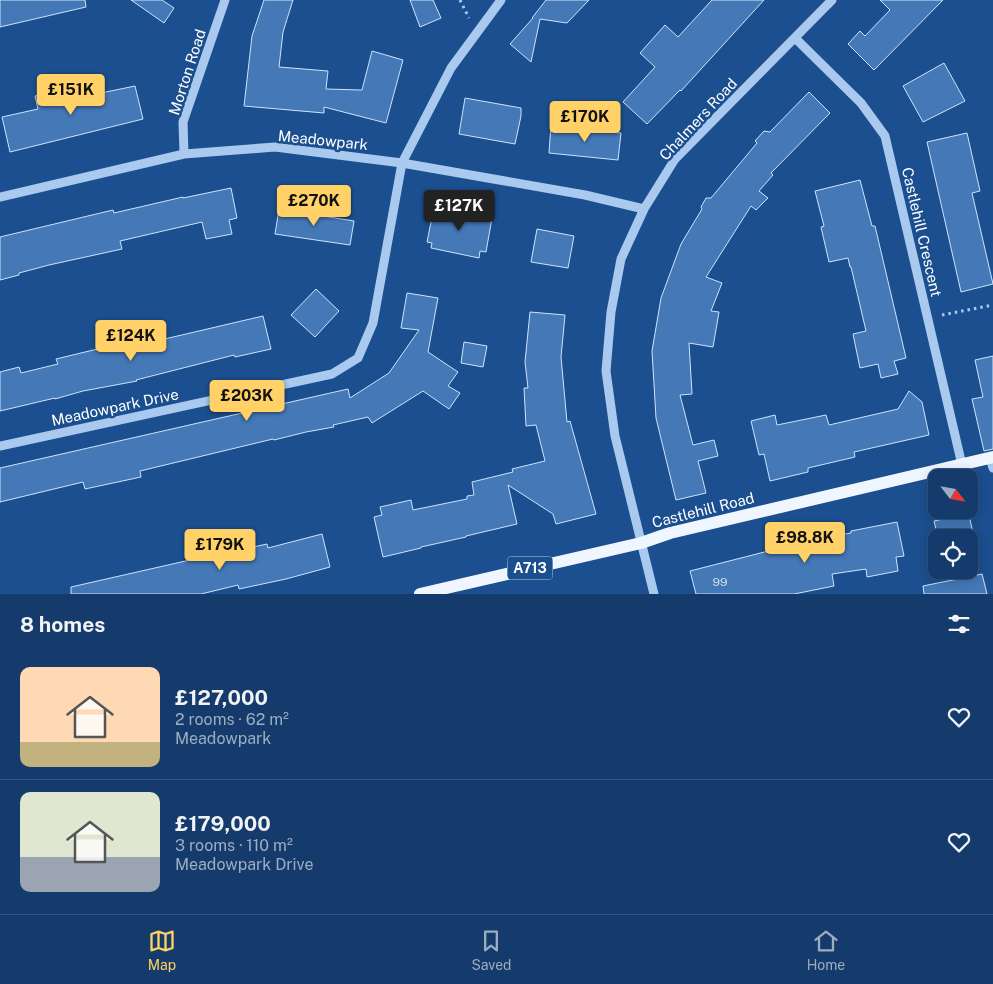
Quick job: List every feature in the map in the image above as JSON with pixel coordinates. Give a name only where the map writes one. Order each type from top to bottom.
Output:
[{"type":"main road","name":"Castlehill Road","points":[[420,594],[641,543],[670,533],[962,465],[992,461]]},
{"type":"street","name":"Morton Road","points":[[184,154],[183,122],[225,0]]},
{"type":"street","name":"Meadowpark Drive","points":[[0,446],[332,374],[358,358],[373,323],[402,163],[451,68],[501,0]]},
{"type":"street","name":"Chalmers Road","points":[[654,594],[614,436],[606,371],[611,312],[621,259],[644,209],[675,159],[832,0]]},
{"type":"street","name":"Castlehill Crescent","points":[[795,38],[861,103],[885,136],[962,465]]},
{"type":"street","name":"Meadowpark","points":[[0,197],[184,154],[275,147],[402,163],[585,196],[644,209]]},
{"type":"path","points":[[927,318],[993,305]]},
{"type":"building","points":[[0,0],[85,0],[86,7],[0,27]]},
{"type":"building","points":[[131,0],[162,0],[174,8],[164,23]]},
{"type":"building","points":[[264,0],[293,0],[283,32],[279,67],[328,71],[326,89],[362,90],[372,51],[403,60],[386,123],[324,107],[324,113],[244,106],[252,36]]},
{"type":"building","points":[[410,0],[433,0],[441,18],[420,27]]},
{"type":"building","points":[[546,0],[589,0],[567,23],[540,19],[531,62],[510,44]]},
{"type":"building","points":[[712,0],[764,0],[681,91],[647,124],[623,102],[655,67],[640,53],[665,25],[678,37]]},
{"type":"building","points":[[880,0],[943,0],[874,70],[848,44],[860,31],[865,36],[890,10]]},
{"type":"building","points":[[944,63],[965,101],[923,122],[903,86]]},
{"type":"building","points":[[99,84],[101,93],[135,86],[143,119],[10,152],[2,117],[38,109],[35,96],[52,92],[53,96]]},
{"type":"building","points":[[809,92],[830,113],[771,173],[773,175],[759,191],[768,198],[756,210],[751,206],[706,277],[722,283],[711,311],[719,312],[713,347],[689,343],[692,394],[680,395],[693,445],[714,440],[718,456],[698,461],[706,493],[676,500],[656,418],[652,351],[661,298],[681,244],[702,209],[701,207],[706,198],[711,198],[757,143],[755,141],[764,131],[770,132]]},
{"type":"building","points":[[465,98],[521,108],[515,144],[459,134]]},
{"type":"building","points":[[551,125],[621,133],[618,160],[549,153]]},
{"type":"building","points":[[967,133],[980,191],[972,193],[993,284],[961,292],[927,142]]},
{"type":"building","points":[[860,180],[872,226],[875,226],[906,358],[894,361],[898,374],[881,378],[878,364],[860,368],[853,334],[866,331],[851,267],[848,258],[829,262],[821,227],[824,226],[815,191]]},
{"type":"building","points":[[231,188],[237,218],[229,220],[232,234],[206,239],[202,222],[120,241],[122,249],[49,265],[0,280],[0,237],[113,210],[114,213]]},
{"type":"building","points":[[434,207],[492,218],[486,252],[480,251],[479,258],[431,248],[432,243],[427,242]]},
{"type":"building","points":[[279,209],[354,221],[350,245],[275,234]]},
{"type":"building","points":[[537,229],[574,236],[568,268],[531,262]]},
{"type":"building","points":[[316,289],[339,311],[315,337],[291,315]]},
{"type":"building","points":[[407,293],[438,298],[428,352],[458,372],[448,386],[460,393],[449,409],[423,391],[372,423],[368,417],[333,425],[334,427],[273,439],[140,471],[141,477],[85,489],[83,482],[0,502],[0,468],[348,389],[350,398],[389,373],[419,330],[401,328]]},
{"type":"building","points":[[530,312],[565,315],[561,357],[567,422],[570,421],[596,514],[556,524],[553,514],[508,485],[517,524],[383,557],[374,517],[382,515],[380,507],[411,500],[413,510],[467,499],[467,496],[474,495],[472,482],[513,472],[512,469],[545,461],[536,425],[526,426],[524,388],[528,388],[525,362]]},
{"type":"building","points":[[263,316],[271,349],[235,357],[234,355],[137,381],[83,391],[0,411],[0,372],[19,367],[21,373],[58,364],[56,359],[110,346],[117,334],[129,342],[154,336],[156,341]]},
{"type":"building","points":[[464,342],[487,346],[483,367],[461,363]]},
{"type":"building","points":[[993,356],[993,449],[984,451],[972,399],[983,397],[975,360]]},
{"type":"building","points":[[909,391],[922,402],[929,435],[854,452],[855,457],[808,468],[808,472],[770,481],[764,454],[759,455],[751,421],[775,415],[777,425],[826,415],[829,425],[898,409]]},
{"type":"building","points":[[970,519],[972,529],[936,529],[934,521]]},
{"type":"building","points":[[897,522],[904,556],[896,557],[898,571],[867,577],[866,569],[832,574],[834,586],[794,594],[696,594],[690,571],[788,546],[788,544],[851,533],[851,531]]},
{"type":"building","points":[[322,534],[330,567],[286,579],[239,589],[238,585],[201,594],[71,594],[71,587],[267,544],[268,548]]},
{"type":"building","points":[[982,574],[987,594],[924,594],[923,586],[957,579],[978,579],[978,575]]}]
